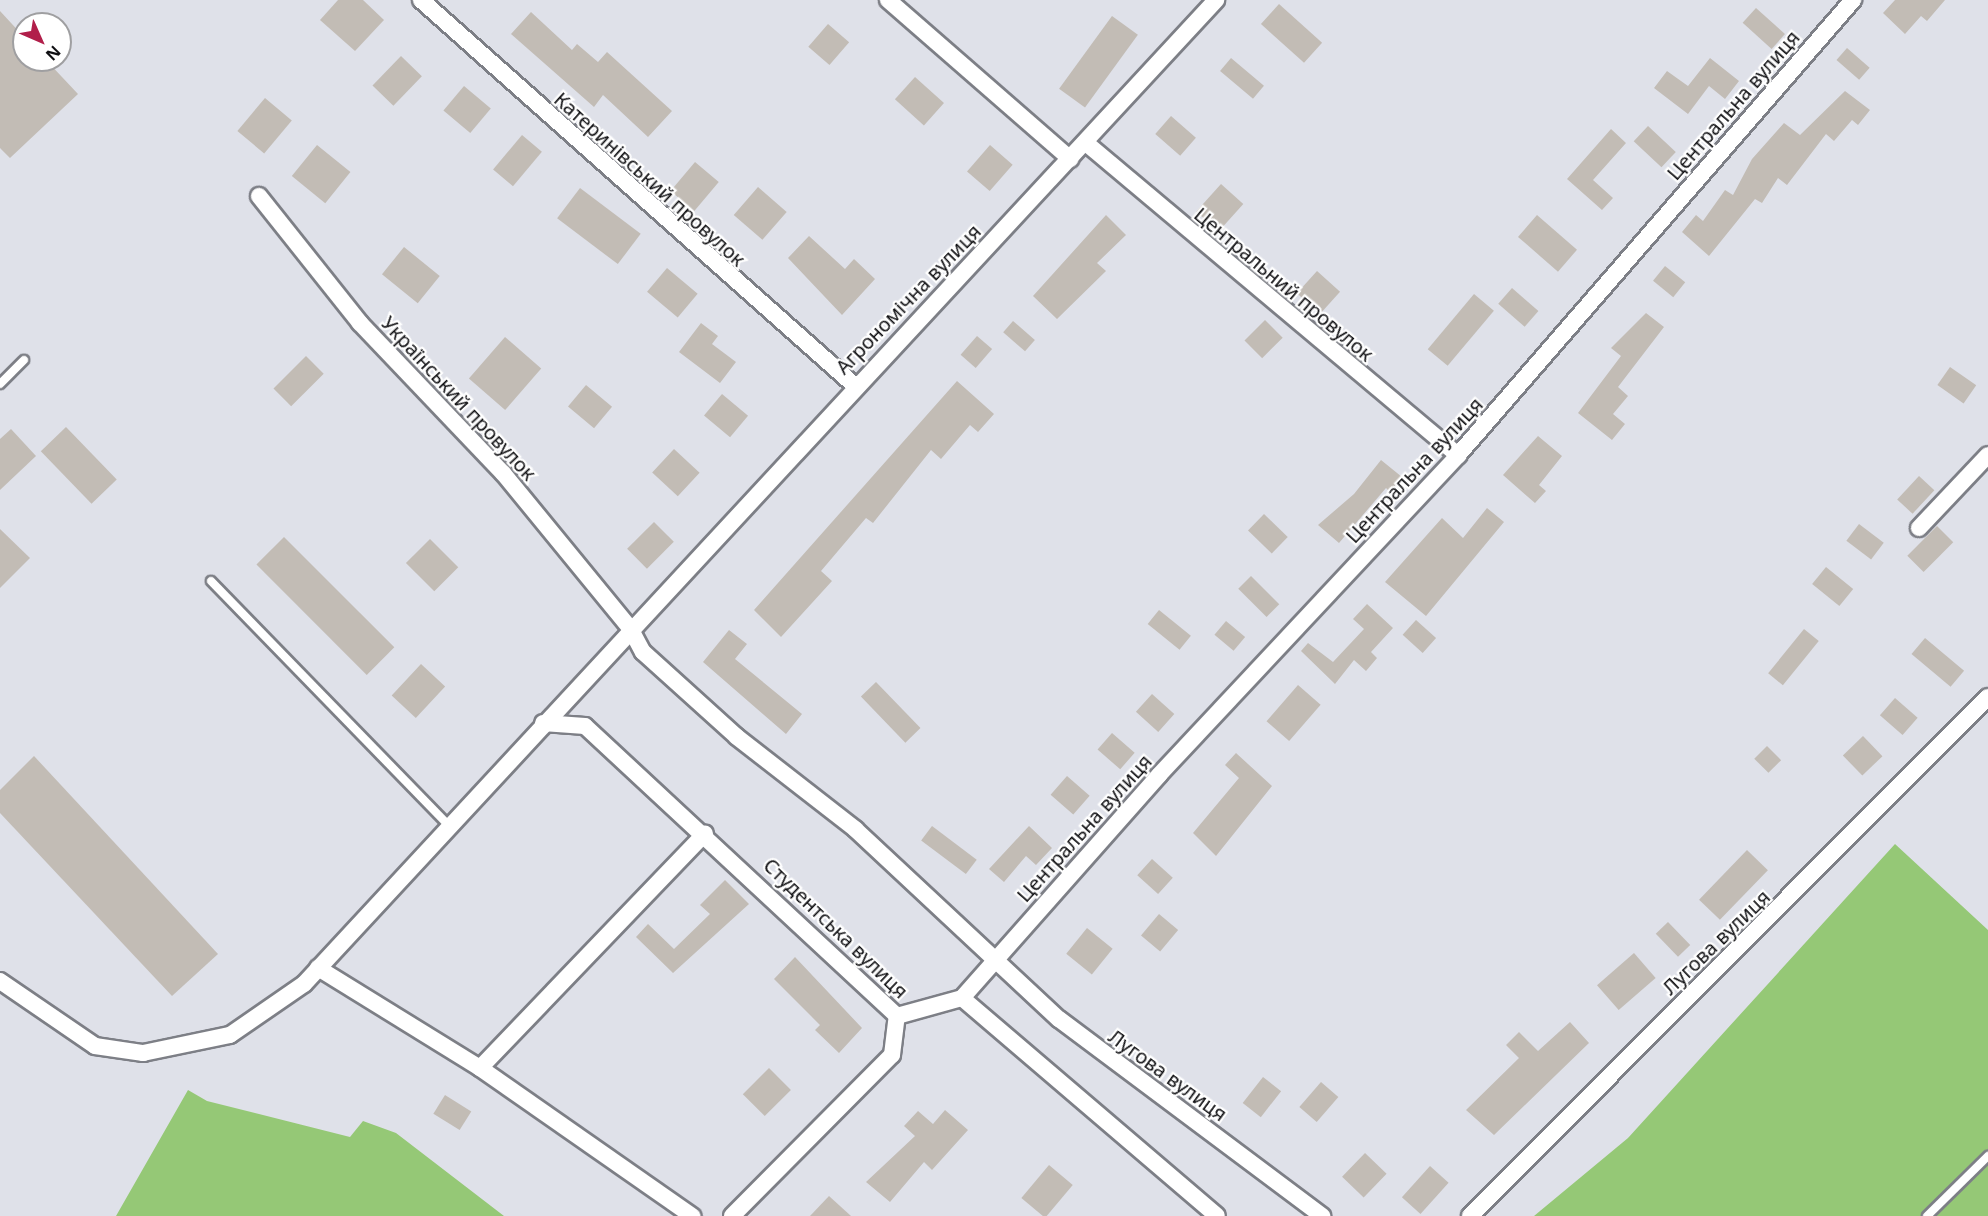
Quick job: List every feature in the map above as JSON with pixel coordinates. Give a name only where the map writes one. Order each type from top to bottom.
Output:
[{"type":"street","name":"Катеринівський провулок","points":[[421,0],[854,385]]},
{"type":"street","points":[[888,0],[1070,159]]},
{"type":"street","name":"Агрономічна вулиця","points":[[0,981],[95,1046],[143,1053],[230,1035],[270,1011],[318,968],[447,824],[854,385],[1086,143],[1216,0]]},
{"type":"street","name":"Центральна вулиця","points":[[962,998],[994,960],[1458,455],[1853,0]]},
{"type":"street","name":"Центральний провулок","points":[[1086,143],[1458,455]]},
{"type":"street","name":"Український провулок","points":[[259,195],[360,323],[503,473],[630,628],[643,652],[737,737],[855,829],[994,960]]},
{"type":"street","points":[[1919,528],[1988,455]]},
{"type":"street","name":"Лугова вулиця","points":[[1470,1216],[1988,697]]},
{"type":"street","name":"Студентська вулиця","points":[[543,723],[585,726],[705,832],[897,1016],[962,998]]},
{"type":"street","points":[[480,1068],[705,832]]},
{"type":"street","name":"Лугова вулиця","points":[[994,960],[1124,1071],[1322,1216]]},
{"type":"street","points":[[318,968],[480,1068],[692,1216]]},
{"type":"street","points":[[962,998],[1217,1216]]},
{"type":"street","points":[[732,1216],[892,1055],[897,1016]]},
{"type":"lane","points":[[0,384],[24,360]]},
{"type":"lane","points":[[211,581],[447,824]]},
{"type":"lane","points":[[1927,1216],[1988,1156]]},
{"type":"green space","points":[[1895,844],[1988,930],[1988,1216],[1534,1216],[1628,1138]]},
{"type":"green space","points":[[188,1090],[207,1101],[350,1137],[363,1121],[396,1133],[504,1216],[116,1216]]},
{"type":"building","points":[[338,0],[363,0],[384,20],[355,51],[320,20]]},
{"type":"building","points":[[1895,0],[1945,0],[1927,21],[1921,16],[1905,34],[1883,13]]},
{"type":"building","points":[[1279,4],[1322,43],[1304,63],[1261,24]]},
{"type":"building","points":[[1756,8],[1785,34],[1772,49],[1743,23]]},
{"type":"building","points":[[0,11],[12,24],[12,72],[57,72],[78,94],[10,158],[0,148]]},
{"type":"building","points":[[531,12],[572,50],[577,44],[598,62],[607,52],[672,111],[648,137],[603,95],[594,107],[511,34]]},
{"type":"building","points":[[1112,16],[1138,35],[1085,108],[1059,89]]},
{"type":"building","points":[[828,24],[849,42],[829,65],[808,47]]},
{"type":"building","points":[[1847,48],[1870,68],[1859,80],[1837,60]]},
{"type":"building","points":[[401,56],[422,76],[393,106],[373,85]]},
{"type":"building","points":[[1231,58],[1264,86],[1253,99],[1220,71]]},
{"type":"building","points":[[1710,58],[1739,81],[1725,99],[1709,86],[1688,114],[1654,88],[1667,71],[1688,86]]},
{"type":"building","points":[[915,77],[944,103],[924,125],[895,99]]},
{"type":"building","points":[[464,86],[491,108],[470,133],[443,111]]},
{"type":"building","points":[[1845,91],[1870,110],[1858,125],[1852,120],[1834,141],[1826,134],[1787,185],[1778,178],[1762,203],[1755,199],[1709,256],[1682,232],[1696,215],[1703,221],[1725,190],[1733,195],[1752,159],[1784,123],[1800,135]]},
{"type":"building","points":[[265,98],[292,120],[264,153],[237,131]]},
{"type":"building","points":[[1171,116],[1196,138],[1180,156],[1155,134]]},
{"type":"building","points":[[1648,126],[1676,152],[1661,167],[1634,141]]},
{"type":"building","points":[[1611,129],[1626,143],[1593,180],[1613,198],[1602,210],[1567,179]]},
{"type":"building","points":[[522,135],[542,152],[513,186],[493,169]]},
{"type":"building","points":[[317,145],[350,172],[325,203],[292,176]]},
{"type":"building","points":[[990,145],[1013,165],[990,191],[967,171]]},
{"type":"building","points":[[695,162],[719,182],[694,211],[671,191]]},
{"type":"building","points":[[1221,184],[1243,204],[1219,232],[1196,211]]},
{"type":"building","points":[[758,187],[787,212],[762,240],[734,215]]},
{"type":"building","points":[[580,188],[641,234],[618,264],[557,218]]},
{"type":"building","points":[[1106,215],[1126,235],[1097,263],[1106,271],[1057,319],[1033,296]]},
{"type":"building","points":[[1537,215],[1577,250],[1558,272],[1518,237]]},
{"type":"building","points":[[809,236],[845,269],[854,259],[875,279],[842,315],[788,258]]},
{"type":"building","points":[[404,247],[440,276],[418,303],[382,274]]},
{"type":"building","points":[[1665,266],[1685,282],[1673,297],[1653,281]]},
{"type":"building","points":[[667,268],[698,294],[678,317],[647,292]]},
{"type":"building","points":[[1317,271],[1340,292],[1320,314],[1297,293]]},
{"type":"building","points":[[1512,288],[1538,311],[1525,327],[1498,304]]},
{"type":"building","points":[[1474,294],[1494,311],[1448,366],[1428,349]]},
{"type":"building","points":[[1646,313],[1664,327],[1618,387],[1628,396],[1613,414],[1625,424],[1612,440],[1578,413],[1621,356],[1611,348]]},
{"type":"building","points":[[1265,320],[1283,338],[1262,358],[1244,341]]},
{"type":"building","points":[[1013,321],[1035,340],[1025,351],[1003,332]]},
{"type":"building","points":[[701,323],[718,336],[712,344],[736,362],[720,383],[679,352]]},
{"type":"building","points":[[977,336],[992,349],[976,368],[961,355]]},
{"type":"building","points":[[505,337],[541,368],[505,410],[469,379]]},
{"type":"building","points":[[306,356],[324,374],[291,406],[273,389]]},
{"type":"building","points":[[1950,367],[1976,385],[1964,403],[1937,385]]},
{"type":"building","points":[[957,381],[994,414],[978,432],[970,425],[941,459],[931,450],[873,523],[866,518],[821,571],[832,581],[781,637],[754,610]]},
{"type":"building","points":[[586,385],[612,407],[594,428],[568,406]]},
{"type":"building","points":[[722,394],[748,416],[730,437],[704,415]]},
{"type":"building","points":[[66,427],[117,480],[92,504],[41,451]]},
{"type":"building","points":[[11,429],[36,456],[0,490],[0,439]]},
{"type":"building","points":[[1538,436],[1562,456],[1539,485],[1546,491],[1535,503],[1503,475]]},
{"type":"building","points":[[674,449],[700,473],[678,496],[652,472]]},
{"type":"building","points":[[1381,460],[1402,477],[1390,492],[1386,488],[1339,543],[1318,525],[1354,494]]},
{"type":"building","points":[[1919,476],[1934,490],[1913,514],[1897,499]]},
{"type":"building","points":[[1487,508],[1504,522],[1426,616],[1385,582],[1442,518],[1463,538]]},
{"type":"building","points":[[1264,514],[1288,537],[1272,553],[1248,531]]},
{"type":"building","points":[[654,522],[674,542],[647,569],[627,549]]},
{"type":"building","points":[[1859,524],[1884,543],[1871,559],[1846,541]]},
{"type":"building","points":[[1937,526],[1953,542],[1924,572],[1907,556]]},
{"type":"building","points":[[0,529],[30,558],[0,588]]},
{"type":"building","points":[[284,537],[394,647],[367,675],[256,565]]},
{"type":"building","points":[[430,539],[458,567],[434,591],[406,563]]},
{"type":"building","points":[[1826,567],[1853,589],[1839,606],[1812,584]]},
{"type":"building","points":[[1251,576],[1279,604],[1267,617],[1238,589]]},
{"type":"building","points":[[1367,604],[1393,628],[1371,652],[1377,658],[1366,671],[1354,660],[1335,684],[1301,651],[1308,643],[1333,662],[1364,629],[1353,619]]},
{"type":"building","points":[[1159,610],[1191,636],[1180,650],[1148,624]]},
{"type":"building","points":[[1416,620],[1436,638],[1423,653],[1403,635]]},
{"type":"building","points":[[1226,621],[1245,637],[1234,651],[1214,635]]},
{"type":"building","points":[[1804,629],[1819,641],[1783,685],[1768,673]]},
{"type":"building","points":[[729,630],[747,644],[735,659],[802,714],[786,734],[703,662]]},
{"type":"building","points":[[1925,638],[1964,671],[1951,687],[1912,654]]},
{"type":"building","points":[[421,664],[445,687],[416,718],[392,695]]},
{"type":"building","points":[[876,682],[920,728],[905,743],[861,697]]},
{"type":"building","points":[[1298,685],[1321,705],[1289,741],[1267,721]]},
{"type":"building","points":[[1152,694],[1174,714],[1158,732],[1136,712]]},
{"type":"building","points":[[1895,698],[1918,718],[1903,735],[1880,715]]},
{"type":"building","points":[[1112,733],[1135,753],[1120,769],[1098,750]]},
{"type":"building","points":[[1863,736],[1882,756],[1862,776],[1843,755]]},
{"type":"building","points":[[1767,746],[1781,760],[1768,773],[1754,759]]},
{"type":"building","points":[[1236,753],[1272,786],[1216,856],[1193,833],[1239,778],[1225,765]]},
{"type":"building","points":[[34,756],[218,954],[172,996],[0,813],[0,790]]},
{"type":"building","points":[[1067,776],[1090,796],[1073,815],[1051,795]]},
{"type":"building","points":[[932,826],[977,860],[966,874],[921,840]]},
{"type":"building","points":[[1029,826],[1052,848],[1036,865],[1026,856],[1004,882],[989,869]]},
{"type":"building","points":[[1747,850],[1768,870],[1720,920],[1699,900]]},
{"type":"building","points":[[1152,859],[1173,878],[1158,894],[1137,875]]},
{"type":"building","points":[[725,880],[749,904],[673,973],[636,937],[648,924],[674,949],[710,914],[700,905]]},
{"type":"building","points":[[1159,914],[1178,930],[1160,952],[1141,935]]},
{"type":"building","points":[[1668,922],[1690,945],[1678,957],[1656,934]]},
{"type":"building","points":[[1087,928],[1113,949],[1092,974],[1066,954]]},
{"type":"building","points":[[1634,953],[1656,978],[1619,1010],[1597,985]]},
{"type":"building","points":[[795,957],[862,1028],[839,1053],[815,1030],[820,1025],[774,979]]},
{"type":"building","points":[[1570,1022],[1589,1043],[1494,1135],[1466,1110],[1519,1058],[1506,1045],[1519,1032],[1538,1051]]},
{"type":"building","points":[[769,1068],[791,1090],[765,1116],[743,1094]]},
{"type":"building","points":[[1263,1077],[1281,1091],[1261,1117],[1243,1103]]},
{"type":"building","points":[[1321,1082],[1338,1097],[1317,1122],[1299,1107]]},
{"type":"building","points":[[445,1095],[471,1111],[460,1130],[433,1114]]},
{"type":"building","points":[[945,1110],[968,1130],[932,1170],[924,1162],[890,1202],[866,1182],[915,1136],[904,1126],[918,1111],[933,1124]]},
{"type":"building","points":[[1365,1153],[1387,1174],[1364,1198],[1342,1177]]},
{"type":"building","points":[[1049,1165],[1073,1185],[1047,1216],[1043,1216],[1021,1198]]},
{"type":"building","points":[[1430,1166],[1449,1183],[1420,1214],[1402,1197]]},
{"type":"building","points":[[829,1196],[851,1216],[810,1216]]}]
